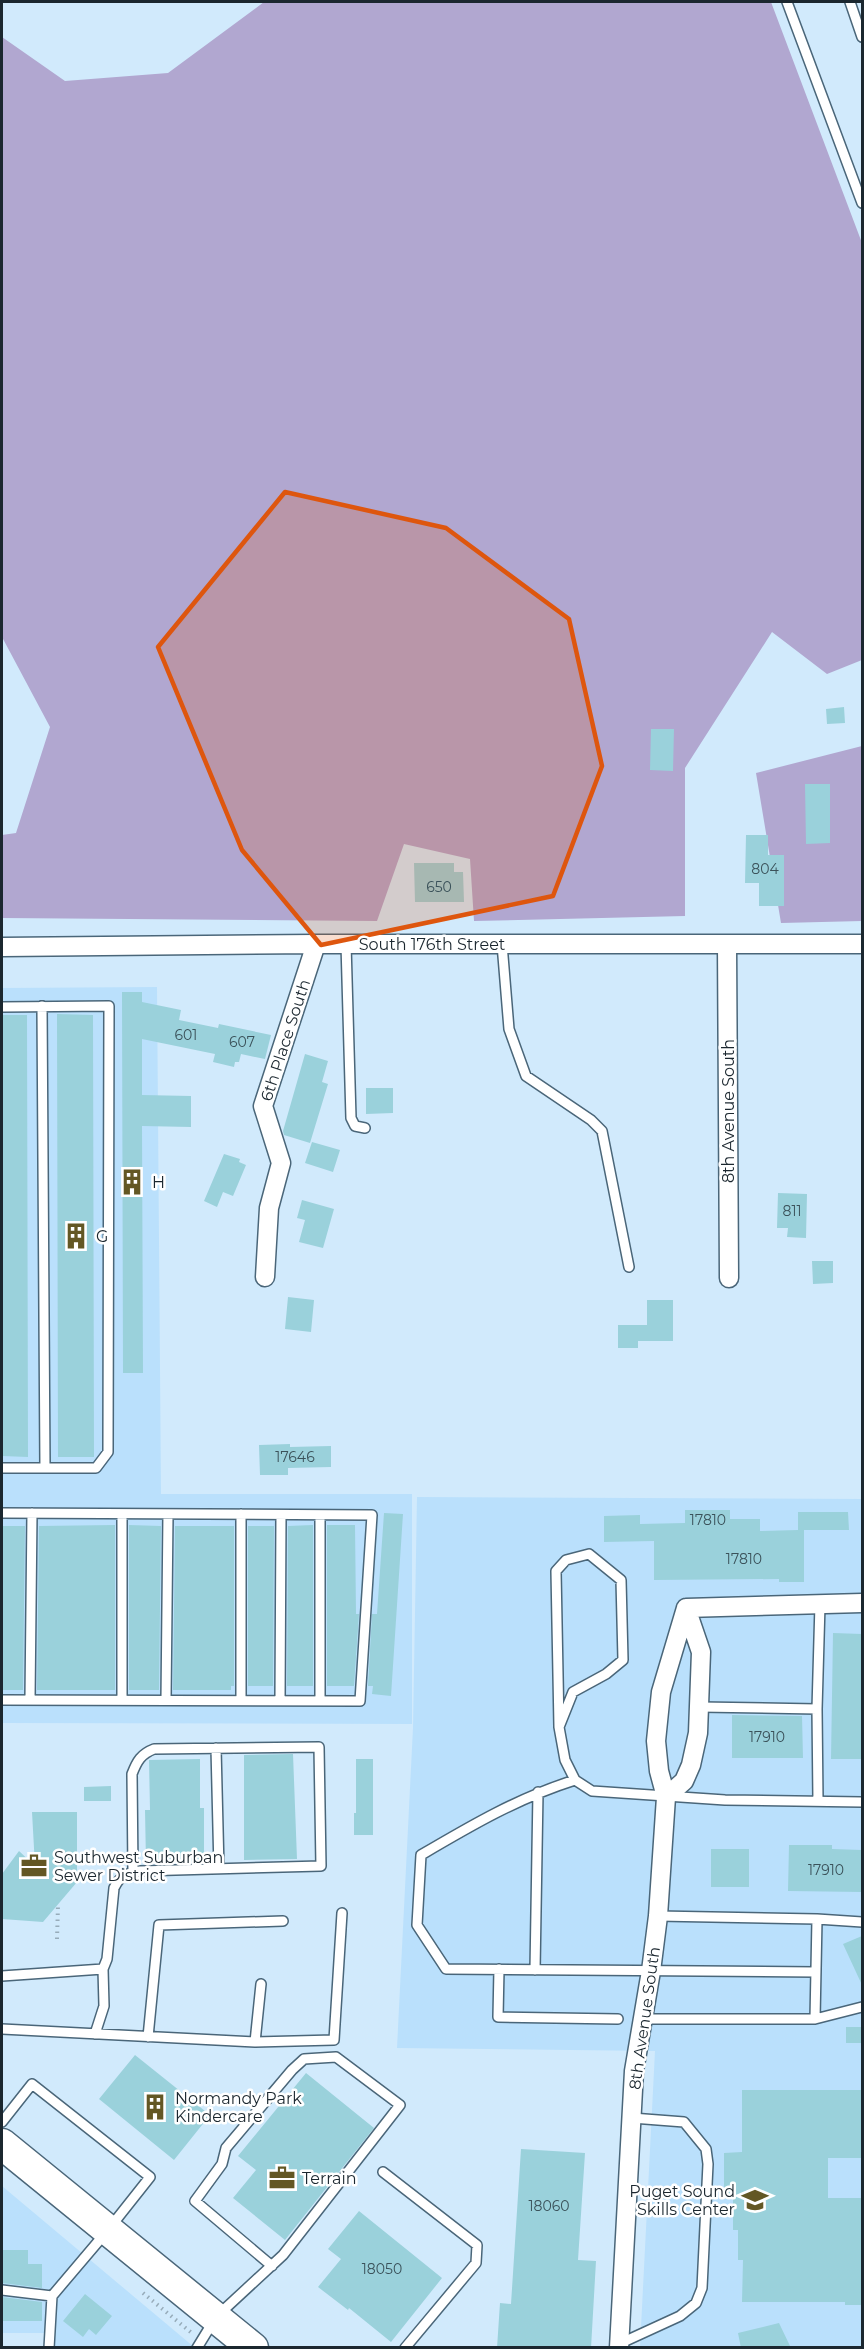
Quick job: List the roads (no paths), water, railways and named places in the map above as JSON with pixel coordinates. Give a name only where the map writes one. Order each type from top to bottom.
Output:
[{"type":"main road","points":[[2,2144],[253,2348]]},
{"type":"street","name":"South 176th Street","points":[[2,947],[316,944],[862,944]]},
{"type":"street","name":"6th Place South","points":[[265,1278],[269,1208],[281,1163],[263,1106],[316,944]]},
{"type":"street","name":"8th Avenue South","points":[[727,944],[729,1278]]},
{"type":"street","points":[[666,1797],[684,1781],[691,1765],[698,1733],[701,1652],[686,1608],[862,1602]]},
{"type":"street","name":"8th Avenue South","points":[[619,2346],[634,2071],[658,1917],[666,1797],[659,1771],[656,1741],[661,1692],[686,1608]]},
{"type":"lane","points":[[787,2],[862,203]]},
{"type":"lane","points":[[850,2],[862,37]]},
{"type":"lane","points":[[346,944],[351,1118],[355,1126],[365,1128]]},
{"type":"lane","points":[[502,944],[509,1029],[526,1076],[591,1120],[602,1131],[629,1267]]},
{"type":"lane","points":[[42,1006],[45,1468]]},
{"type":"lane","points":[[2,1007],[109,1006],[108,1452],[96,1468],[2,1468]]},
{"type":"lane","points":[[2,1513],[372,1515],[360,1701],[2,1700]]},
{"type":"lane","points":[[30,1700],[32,1513]]},
{"type":"lane","points":[[122,1514],[122,1700]]},
{"type":"lane","points":[[166,1700],[168,1514]]},
{"type":"lane","points":[[241,1514],[241,1700]]},
{"type":"lane","points":[[280,1701],[281,1515]]},
{"type":"lane","points":[[320,1515],[320,1701]]},
{"type":"lane","points":[[559,1727],[573,1692],[606,1674],[623,1660],[621,1580],[589,1554],[566,1560],[556,1571],[559,1727],[566,1760],[575,1780],[592,1791],[666,1797],[862,1802]]},
{"type":"lane","points":[[818,1801],[817,1709],[820,1604]]},
{"type":"lane","points":[[700,1707],[817,1709]]},
{"type":"lane","points":[[95,2034],[104,2006],[103,1969],[107,1959],[114,1888],[118,1879],[133,1872],[321,1866],[320,1747],[154,1749],[145,1753],[138,1760],[132,1774],[133,1872]]},
{"type":"lane","points":[[216,1748],[219,1869]]},
{"type":"lane","points":[[575,1780],[538,1792],[487,1816],[421,1855],[417,1925],[446,1969],[816,1972]]},
{"type":"lane","points":[[535,1970],[538,1792]]},
{"type":"lane","points":[[2,2030],[255,2042],[334,2040],[342,1913]]},
{"type":"lane","points":[[658,1917],[817,1919],[862,1922]]},
{"type":"lane","points":[[815,2019],[817,1919]]},
{"type":"lane","points":[[148,2037],[159,1925],[283,1921]]},
{"type":"lane","points":[[2,1976],[103,1969]]},
{"type":"lane","points":[[499,1970],[498,2017],[618,2019]]},
{"type":"lane","points":[[255,2042],[261,1984]]},
{"type":"lane","points":[[643,2019],[815,2019],[862,2007]]},
{"type":"lane","points":[[197,2348],[216,2318],[272,2266],[283,2255],[400,2105],[336,2057],[304,2059],[292,2070],[226,2148],[222,2164],[195,2200],[272,2266]]},
{"type":"lane","points":[[2,2122],[32,2084],[150,2177],[52,2296],[49,2348]]},
{"type":"lane","points":[[619,2346],[680,2316],[696,2303],[702,2289],[708,2164],[706,2148],[684,2122],[632,2118]]},
{"type":"lane","points":[[383,2172],[477,2245],[476,2263],[405,2348]]},
{"type":"lane","points":[[2,2290],[52,2296]]},
{"type":"place","name":"H","points":[[132,1182]]},
{"type":"place","name":"G","points":[[76,1236]]},
{"type":"place","name":"Southwest Suburban Sewer District","points":[[34,1866]]},
{"type":"place","name":"Normandy Park Kindercare","points":[[155,2107]]},
{"type":"place","name":"Terrain","points":[[282,2178]]},
{"type":"place","name":"Puget Sound Skills Center","points":[[755,2200]]}]
